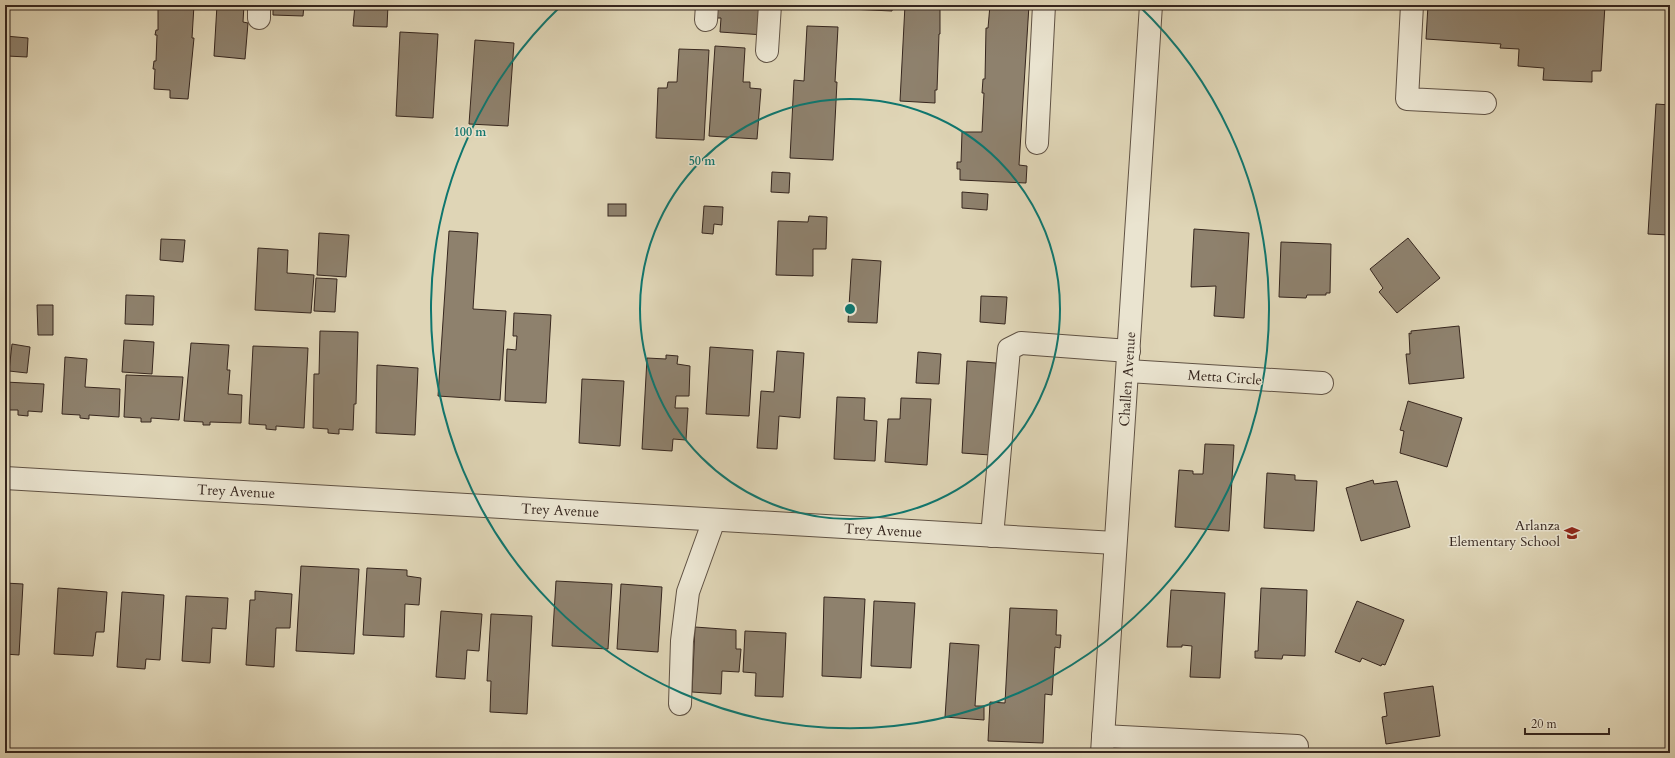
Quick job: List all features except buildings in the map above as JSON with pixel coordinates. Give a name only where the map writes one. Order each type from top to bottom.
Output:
[{"type":"street","points":[[767,51],[770,5]]},
{"type":"street","points":[[1037,143],[1044,5]]},
{"type":"street","name":"Challen Avenue","points":[[1103,744],[1151,5]]},
{"type":"street","points":[[1412,5],[1406,99],[1485,103]]},
{"type":"street","name":"Metta Circle","points":[[992,536],[1009,349],[1021,343],[1128,361],[1322,383]]},
{"type":"street","name":"Trey Avenue","points":[[5,478],[1115,543]]},
{"type":"street","points":[[680,704],[682,641],[688,592],[714,520]]},
{"type":"street","points":[[1103,744],[1297,746]]},
{"type":"place","name":"Arlanza Elementary School","points":[[1572,533]]}]
